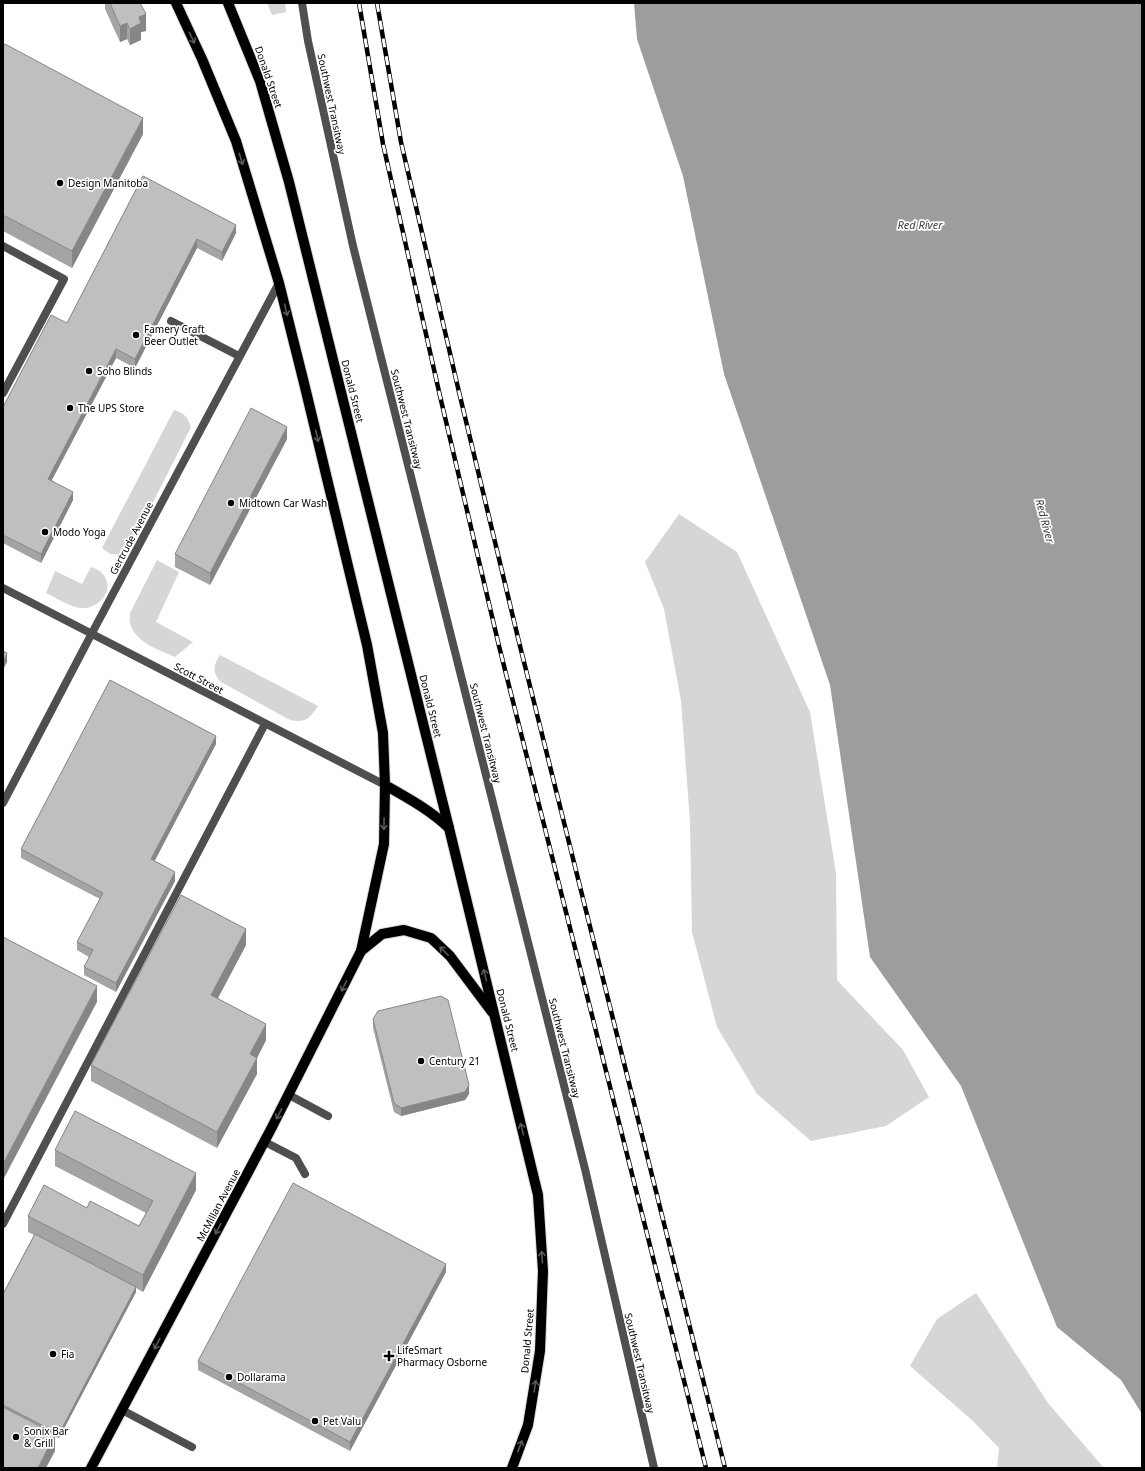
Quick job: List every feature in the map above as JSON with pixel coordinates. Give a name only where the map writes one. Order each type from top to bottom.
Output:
[{"type":"main road","points":[[176,3],[202,59],[236,141],[279,283],[367,645],[383,733],[385,784],[384,844],[361,951]]},
{"type":"main road","name":"Donald Street","points":[[228,3],[260,81],[289,182],[538,1195],[543,1271],[540,1351],[528,1424],[512,1468]]},
{"type":"main road","points":[[385,784],[422,806],[449,828]]},
{"type":"main road","points":[[361,951],[382,934],[404,930],[431,938],[450,956],[494,1015]]},
{"type":"main road","name":"McMillan Avenue","points":[[91,1468],[265,1142],[361,951]]},
{"type":"street","name":"Southwest Transitway","points":[[302,3],[308,41],[353,246],[583,1161],[654,1468]]},
{"type":"street","points":[[3,246],[64,279],[3,393]]},
{"type":"street","name":"Gertrude Avenue","points":[[3,804],[92,633],[279,283]]},
{"type":"street","points":[[171,321],[240,356]]},
{"type":"street","name":"Scott Street","points":[[3,588],[265,724],[385,784]]},
{"type":"street","points":[[3,1224],[265,724]]},
{"type":"street","points":[[289,1095],[328,1116]]},
{"type":"street","points":[[265,1142],[296,1158],[305,1174]]},
{"type":"street","points":[[122,1410],[192,1447]]},
{"type":"shaded area","points":[[267,3],[285,3],[286,12],[272,15]]},
{"type":"shaded area","points":[[174,410],[185,416],[191,427],[131,546],[123,555],[110,554],[102,548]]},
{"type":"shaded area","points":[[679,514],[737,552],[810,712],[836,873],[837,980],[903,1050],[929,1097],[886,1126],[811,1141],[757,1094],[717,1027],[692,932],[690,822],[681,701],[664,609],[645,562]]},
{"type":"shaded area","points":[[157,560],[179,572],[156,622],[193,642],[175,657],[142,641],[133,630],[130,622],[130,613]]},
{"type":"shaded area","points":[[91,567],[102,573],[108,586],[104,597],[94,606],[87,608],[76,607],[46,593],[55,571],[82,584]]},
{"type":"shaded area","points":[[220,655],[318,706],[307,719],[300,721],[290,720],[221,682],[218,679],[214,669]]},
{"type":"shaded area","points":[[976,1293],[1048,1403],[1104,1468],[997,1468],[999,1448],[973,1421],[910,1366],[937,1319]]},
{"type":"water","name":"Red River","points":[[634,3],[1142,3],[1142,1414],[1121,1380],[1057,1327],[961,1086],[870,957],[830,685],[724,374],[683,176],[637,39]]},
{"type":"building","points":[[110,3],[140,3],[146,14],[139,17],[141,23],[130,29],[127,23],[120,26]]},
{"type":"building","name":"Design Manitoba","points":[[5,44],[143,118],[72,251],[3,215],[3,47]]},
{"type":"building","points":[[143,176],[236,225],[222,252],[197,239],[135,359],[116,349],[48,479],[73,492],[41,554],[3,535],[3,407],[51,315],[67,323]]},
{"type":"building","name":"Midtown Car Wash","points":[[251,408],[287,427],[210,573],[175,554]]},
{"type":"building","points":[[3,651],[7,653],[3,662]]},
{"type":"building","points":[[110,680],[216,736],[151,859],[175,872],[116,983],[84,967],[93,950],[77,942],[103,893],[21,849]]},
{"type":"building","points":[[181,895],[246,929],[211,995],[266,1024],[250,1054],[257,1058],[217,1132],[91,1065]]},
{"type":"building","points":[[3,937],[97,986],[3,1164]]},
{"type":"building","name":"Century 21","points":[[441,996],[448,1000],[469,1085],[465,1092],[401,1108],[394,1103],[373,1019],[378,1011]]},
{"type":"building","points":[[75,1111],[196,1173],[143,1275],[28,1216],[44,1185],[87,1208],[90,1201],[139,1226],[153,1201],[55,1150]]},
{"type":"building","points":[[293,1183],[446,1264],[350,1442],[198,1361]]},
{"type":"building","name":"Fia","points":[[35,1234],[136,1287],[59,1434],[3,1405],[3,1294]]},
{"type":"building","name":"Sonix Bar & Grill","points":[[3,1407],[55,1434],[38,1468],[3,1468]]},
{"type":"railway","points":[[359,3],[383,144],[499,646],[706,1468]]},
{"type":"railway","points":[[377,3],[401,142],[459,392],[519,642],[725,1468]]},
{"type":"place","name":"Design Manitoba","points":[[60,183]]},
{"type":"place","name":"Famery Craft Beer Outlet","points":[[136,335]]},
{"type":"place","name":"Soho Blinds","points":[[89,371]]},
{"type":"place","name":"The UPS Store","points":[[70,408]]},
{"type":"place","name":"Midtown Car Wash","points":[[231,503]]},
{"type":"place","name":"Modo Yoga","points":[[45,532]]},
{"type":"place","name":"Century 21","points":[[421,1061]]},
{"type":"place","name":"Fia","points":[[53,1354]]},
{"type":"place","name":"LifeSmart Pharmacy Osborne","points":[[389,1356]]},
{"type":"place","name":"Dollarama","points":[[229,1377]]},
{"type":"place","name":"Pet Valu","points":[[315,1421]]},
{"type":"place","name":"Sonix Bar & Grill","points":[[16,1437]]}]
